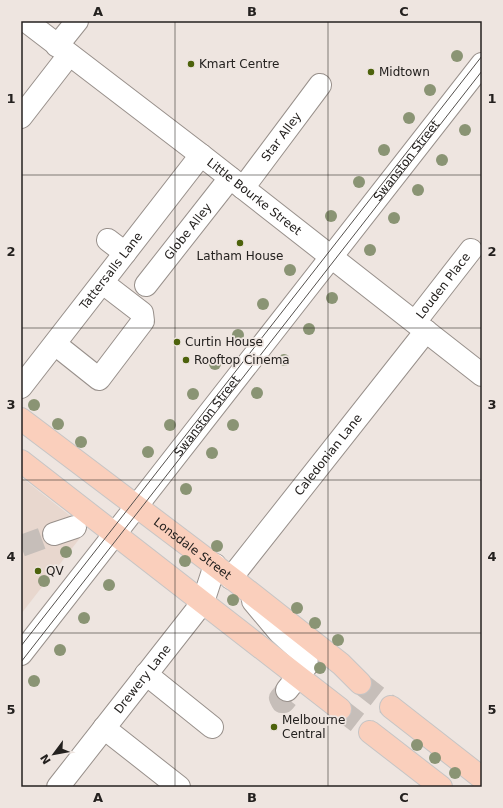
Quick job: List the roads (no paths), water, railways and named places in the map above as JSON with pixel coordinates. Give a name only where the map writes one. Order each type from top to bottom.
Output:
[{"type":"main road","name":"Lonsdale Street","points":[[21,419],[228,575],[341,664],[360,683]]},
{"type":"main road","points":[[45,480],[65,453]]},
{"type":"main road","points":[[21,461],[203,602],[292,683],[340,709]]},
{"type":"main road","points":[[390,707],[482,778]]},
{"type":"main road","points":[[370,732],[441,787]]},
{"type":"street","name":"Little Bourke Street","points":[[26,21],[201,155],[482,375]]},
{"type":"street","points":[[21,117],[63,50],[77,21]]},
{"type":"street","name":"Swanston Street","points":[[21,654],[330,257],[481,67]]},
{"type":"street","name":"Star Alley","points":[[236,183],[320,85]]},
{"type":"street","name":"Tattersalls Lane","points":[[21,388],[201,155]]},
{"type":"street","name":"Globe Alley","points":[[146,285],[236,183]]},
{"type":"street","points":[[108,240],[125,253]]},
{"type":"street","name":"Louden Place","points":[[420,327],[472,250]]},
{"type":"street","points":[[55,344],[94,386],[143,321],[142,313],[103,283]]},
{"type":"street","name":"Caledonian Lane","points":[[228,575],[420,327]]},
{"type":"street","points":[[54,534],[75,527]]},
{"type":"street","points":[[228,575],[279,632],[306,656],[307,664],[292,683]]},
{"type":"street","name":"Drewery Lane","points":[[60,786],[203,602],[228,575]]},
{"type":"street","points":[[146,674],[212,727]]},
{"type":"street","points":[[104,728],[179,787]]},
{"type":"tunnel","points":[[21,546],[54,534]]},
{"type":"tunnel","points":[[360,683],[391,707]]},
{"type":"tunnel","points":[[287,690],[280,698],[282,702],[284,702],[291,693]]},
{"type":"tunnel","points":[[340,709],[370,732]]},
{"type":"tram line","points":[[21,646],[482,56]]},
{"type":"tram line","points":[[21,662],[482,71]]},
{"type":"place","name":"Kmart Centre","points":[[191,64]]},
{"type":"place","name":"Midtown","points":[[371,72]]},
{"type":"place","name":"Latham House","points":[[240,243]]},
{"type":"place","name":"Curtin House","points":[[177,342]]},
{"type":"place","name":"Rooftop Cinema","points":[[186,360]]},
{"type":"place","name":"QV","points":[[38,571]]},
{"type":"place","name":"Melbourne Central","points":[[274,727]]}]
